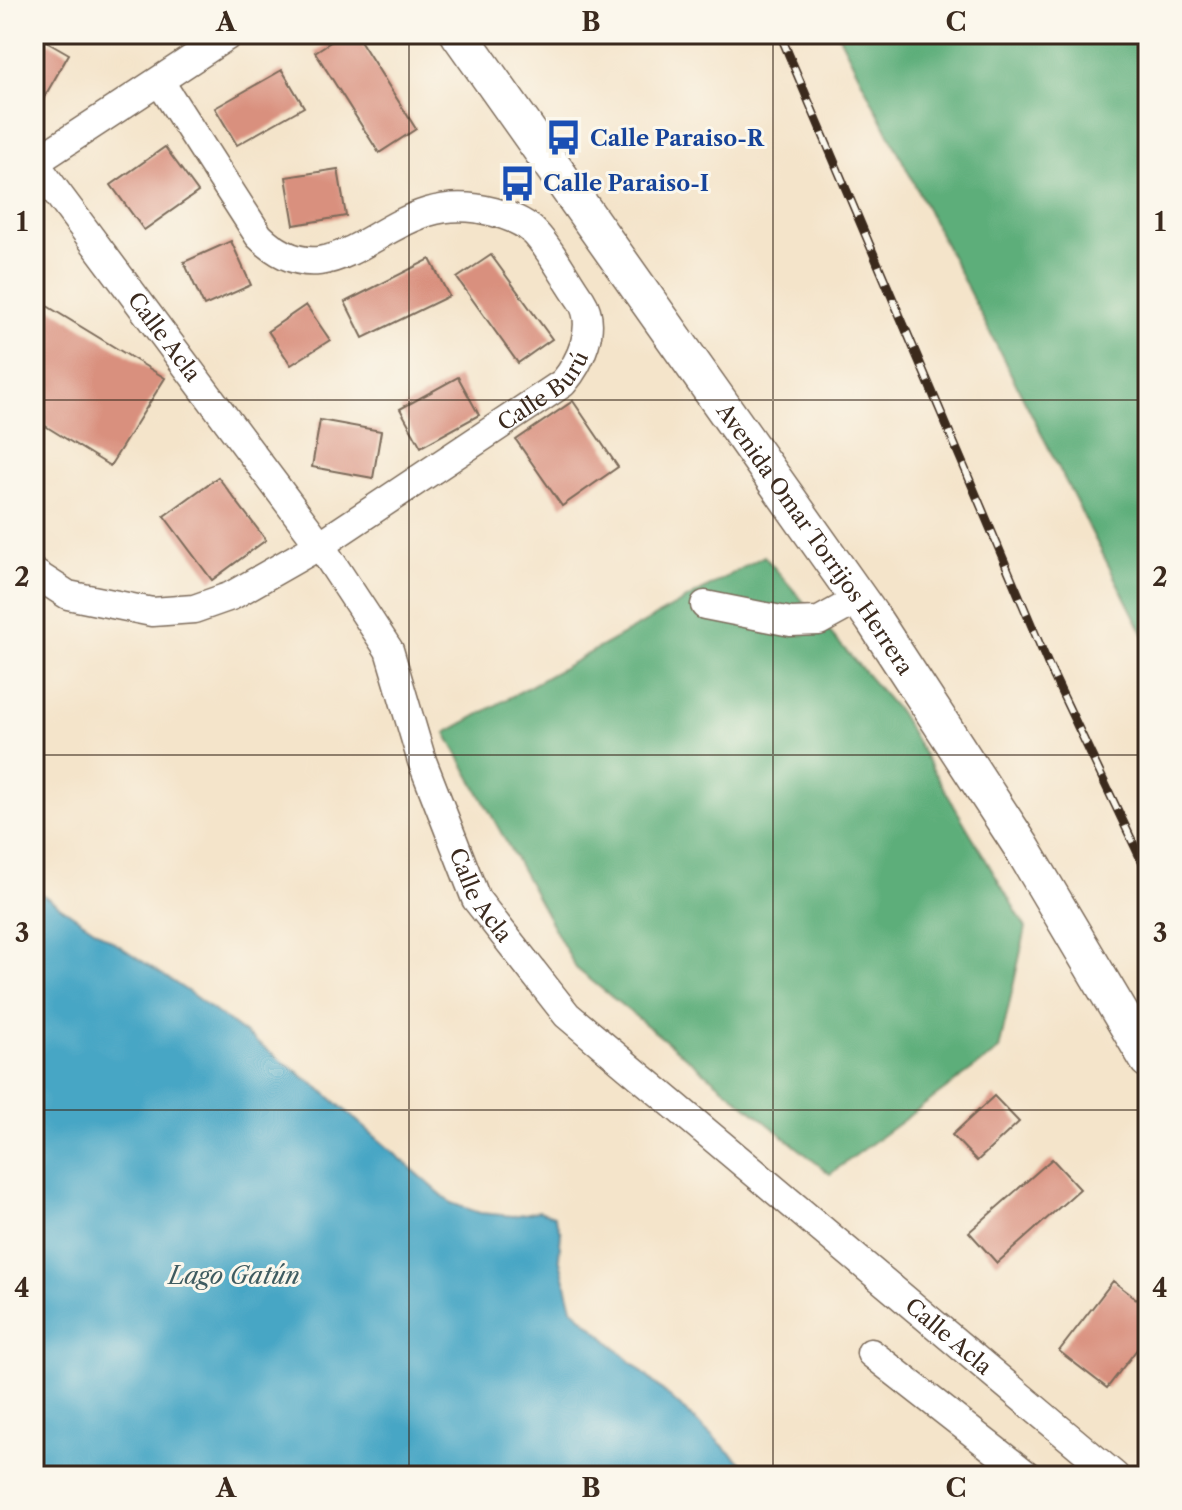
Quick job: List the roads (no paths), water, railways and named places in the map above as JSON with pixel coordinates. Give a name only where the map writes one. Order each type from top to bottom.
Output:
[{"type":"main road","name":"Avenida Omar Torrijos Herrera","points":[[459,34],[859,599],[1021,846],[1148,1060]]},
{"type":"street","points":[[34,162],[230,34]]},
{"type":"street","name":"Calle Burú","points":[[34,573],[68,595],[152,612],[194,609],[231,596],[320,545],[563,383],[579,365],[586,340],[585,305],[535,234],[511,216],[455,206],[426,212],[335,259],[304,262],[278,255],[259,236],[160,82]]},
{"type":"street","name":"Calle Acla","points":[[34,162],[320,545],[389,650],[422,761],[476,899],[567,1015],[1115,1476]]},
{"type":"street","points":[[705,605],[791,622],[819,621],[859,599]]},
{"type":"street","points":[[871,1353],[1028,1476]]},
{"type":"water","name":"Lago Gatún","points":[[34,889],[190,993],[323,1091],[451,1203],[480,1213],[513,1216],[539,1211],[554,1216],[561,1233],[559,1257],[572,1308],[756,1476],[34,1476]]},
{"type":"railway","points":[[780,34],[1048,664],[1148,874]]},
{"type":"place","name":"Calle Paraiso-R","points":[[564,138]]},
{"type":"place","name":"Calle Paraiso-I","points":[[517,183]]}]
